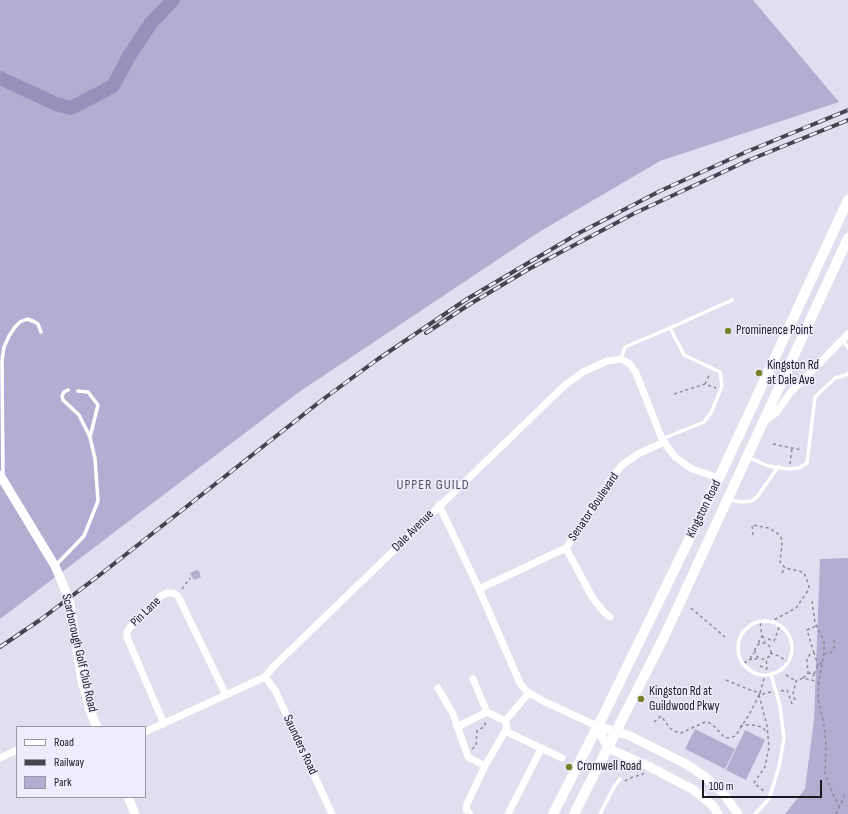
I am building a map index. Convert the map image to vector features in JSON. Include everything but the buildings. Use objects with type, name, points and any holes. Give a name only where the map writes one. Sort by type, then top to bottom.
[{"type":"main road","name":"Kingston Road","points":[[553,814],[719,478],[848,200]]},
{"type":"main road","name":"Kingston Road","points":[[574,814],[664,637],[848,238]]},
{"type":"street","points":[[762,423],[776,414],[790,394],[808,373],[846,336]]},
{"type":"street","points":[[621,359],[630,364],[636,373],[663,440],[675,457],[692,469],[719,478]]},
{"type":"street","name":"Dale Avenue","points":[[146,732],[265,677],[273,667],[439,505],[564,386],[583,372],[606,360],[621,359]]},
{"type":"street","name":"Senator Boulevard","points":[[479,589],[566,548],[610,480],[622,465],[663,440]]},
{"type":"street","name":"Scarborough Golf Club Road","points":[[2,479],[55,566],[70,604],[82,681],[96,726]]},
{"type":"street","points":[[439,505],[479,589],[520,683],[529,693],[597,726],[628,735],[686,764],[707,778],[723,793],[738,814]]},
{"type":"street","points":[[566,548],[592,597],[610,617]]},
{"type":"street","name":"Pin Lane","points":[[164,724],[127,637],[127,632],[129,628],[161,596],[167,593],[173,593],[178,596],[226,695]]},
{"type":"street","name":"Saunders Road","points":[[265,677],[275,690],[332,814]]},
{"type":"street","points":[[470,814],[466,809],[467,804],[485,766],[507,728],[505,721],[488,713],[473,679]]},
{"type":"street","points":[[438,688],[446,706],[450,710],[468,757],[485,766]]},
{"type":"street","points":[[505,721],[529,693]]},
{"type":"street","points":[[457,727],[488,713]]},
{"type":"street","points":[[597,726],[608,748],[648,766],[694,790],[708,802],[718,814]]},
{"type":"street","points":[[505,731],[562,758]]},
{"type":"street","points":[[508,814],[541,749]]},
{"type":"street","points":[[0,758],[16,750]]},
{"type":"street","points":[[128,798],[135,814]]},
{"type":"lane","points":[[621,359],[625,347],[732,300]]},
{"type":"lane","points":[[2,479],[2,360],[4,346],[15,327],[20,322],[27,319],[33,320],[38,324],[41,332]]},
{"type":"lane","points":[[663,440],[704,422],[712,411],[722,386],[720,372],[684,355],[670,328]]},
{"type":"lane","points":[[846,336],[848,348]]},
{"type":"lane","points":[[747,456],[768,466],[789,469],[799,468],[807,463],[810,451],[815,397],[835,378],[848,373]]},
{"type":"lane","points":[[55,566],[84,536],[98,501],[95,459],[90,437],[79,415],[63,400],[62,396],[64,392],[68,390]]},
{"type":"lane","points":[[78,391],[88,392],[98,405],[90,437]]},
{"type":"lane","points":[[726,500],[743,502],[752,501],[757,497],[778,467]]},
{"type":"lane","points":[[760,621],[772,621],[783,627],[790,637],[792,649],[788,662],[781,670],[771,674],[758,674],[747,668],[740,658],[738,646],[741,635],[749,626],[760,621]]},
{"type":"lane","points":[[755,814],[770,796],[779,767],[784,738],[780,706],[771,674]]},
{"type":"lane","points":[[601,814],[614,787],[620,779]]},
{"type":"path","points":[[705,384],[712,368]]},
{"type":"path","points":[[674,394],[705,384],[720,390]]},
{"type":"path","points":[[773,444],[810,451]]},
{"type":"path","points":[[789,469],[792,448]]},
{"type":"path","points":[[753,535],[752,525],[769,528],[777,533],[781,537],[782,544],[780,562],[785,568],[804,573],[809,587],[808,592],[796,608],[772,621]]},
{"type":"path","points":[[782,574],[785,568]]},
{"type":"path","points":[[812,601],[816,626],[824,641],[824,654],[818,698],[824,725],[826,744],[825,774],[839,806]]},
{"type":"path","points":[[691,608],[725,637]]},
{"type":"path","points":[[760,621],[762,636],[765,639],[765,643],[769,646],[770,653],[766,658]]},
{"type":"path","points":[[768,639],[774,641],[780,625]]},
{"type":"path","points":[[816,626],[807,630],[818,665]]},
{"type":"path","points":[[751,659],[751,655],[755,652],[762,636]]},
{"type":"path","points":[[824,654],[830,653],[834,650],[834,639]]},
{"type":"path","points":[[759,644],[765,643]]},
{"type":"path","points":[[755,652],[758,658]]},
{"type":"path","points":[[770,653],[779,656],[788,662]]},
{"type":"path","points":[[796,681],[803,678],[808,673],[807,660],[810,654],[814,653]]},
{"type":"path","points":[[744,663],[751,659],[766,658]]},
{"type":"path","points":[[654,722],[661,716],[670,728],[681,733],[705,722],[710,723],[723,736],[728,738],[736,735],[760,694],[768,663],[766,658]]},
{"type":"path","points":[[812,680],[818,665],[822,663]]},
{"type":"path","points":[[760,666],[766,669]]},
{"type":"path","points":[[808,673],[814,674]]},
{"type":"path","points":[[786,675],[796,681]]},
{"type":"path","points":[[803,678],[819,682]]},
{"type":"path","points":[[726,680],[760,694],[788,690],[792,704]]},
{"type":"path","points":[[795,700],[794,694],[796,681]]},
{"type":"path","points":[[760,694],[769,735],[768,758],[765,767],[754,783],[770,796]]},
{"type":"path","points":[[466,752],[476,746],[478,731],[485,726],[488,713]]},
{"type":"path","points":[[740,726],[752,725],[762,727],[769,735]]},
{"type":"path","points":[[620,779],[625,782],[630,778],[643,774],[648,766]]},
{"type":"path","points":[[836,814],[845,795],[848,795]]},
{"type":"green space","points":[[0,0],[753,0],[839,102],[660,161],[539,232],[299,392],[0,619]]},
{"type":"green space","points":[[848,558],[848,814],[785,814],[805,789],[814,720],[820,559]]},
{"type":"green space","points":[[197,570],[199,571],[201,577],[194,580],[190,573]]},
{"type":"green space","points":[[695,729],[735,749],[725,769],[685,749]]},
{"type":"green space","points":[[745,730],[765,740],[746,780],[726,770]]},
{"type":"waterway","points":[[0,78],[56,104],[71,108],[113,86],[129,56],[151,23],[173,0]]},
{"type":"railway","points":[[0,647],[40,620],[101,574],[322,400],[378,359],[467,299],[579,233],[660,191],[746,152],[848,110]]},
{"type":"railway","points":[[426,333],[470,304],[529,269],[635,213],[749,160],[848,120]]},
{"type":"place","name":"Prominence Point","points":[[728,331]]},
{"type":"place","name":"Kingston Rd at Dale Ave","points":[[759,373]]},
{"type":"place","name":"Kingston Rd at Guildwood Pkwy","points":[[641,699]]},
{"type":"place","name":"Cromwell Road","points":[[569,767]]},
{"type":"district","name":"UPPER GUILD","points":[[433,485]]}]
